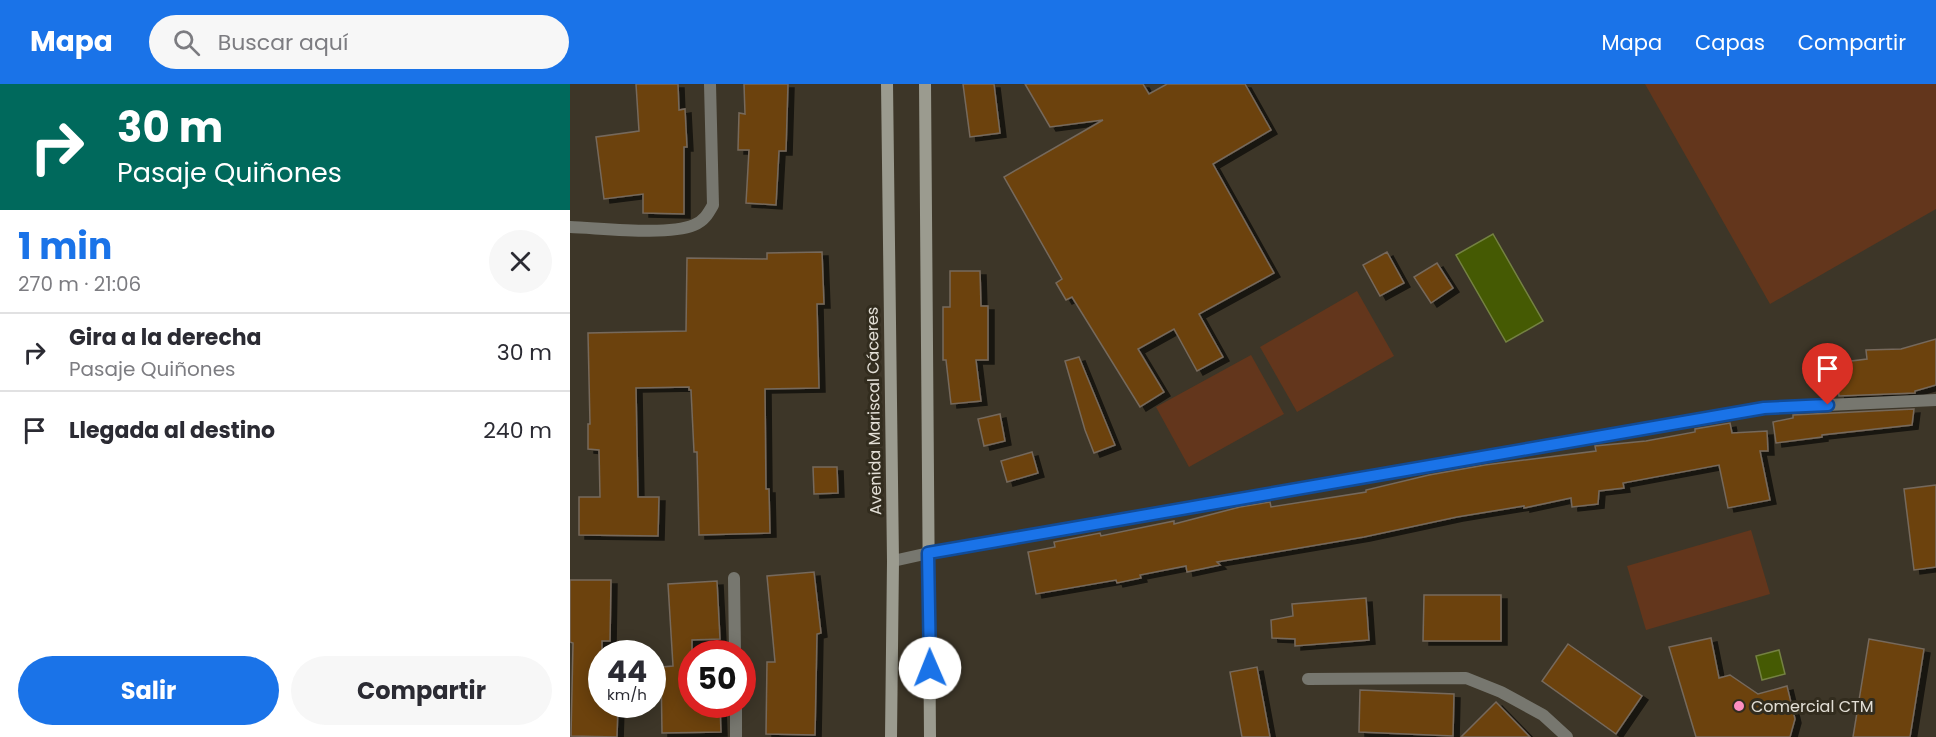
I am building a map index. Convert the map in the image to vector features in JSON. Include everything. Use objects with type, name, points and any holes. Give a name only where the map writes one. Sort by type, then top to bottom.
[{"type":"main road","name":"Avenida Mariscal Cáceres","points":[[887,84],[892,561],[891,737]]},
{"type":"main road","points":[[925,84],[930,737]]},
{"type":"street","points":[[570,227],[672,231],[695,225],[706,217],[713,205],[710,84]]},
{"type":"street","points":[[892,561],[1764,408],[1936,400]]},
{"type":"street","points":[[734,578],[735,640]]},
{"type":"street","points":[[1308,679],[1466,678],[1502,692],[1543,715],[1567,737]]},
{"type":"street","points":[[736,718],[736,737]]},
{"type":"shaded area","points":[[1645,84],[1936,84],[1936,209],[1770,304]]},
{"type":"shaded area","points":[[1493,234],[1543,321],[1506,342],[1456,255]]},
{"type":"shaded area","points":[[1357,291],[1394,356],[1297,412],[1260,347]]},
{"type":"shaded area","points":[[1251,355],[1284,414],[1189,467],[1156,407]]},
{"type":"shaded area","points":[[1751,530],[1770,594],[1646,630],[1627,566]]},
{"type":"shaded area","points":[[1779,650],[1785,674],[1762,680],[1756,656]]},
{"type":"building","points":[[636,84],[678,84],[679,110],[685,109],[687,147],[684,147],[684,214],[643,213],[643,194],[604,199],[596,137],[639,131]]},
{"type":"building","points":[[744,84],[788,84],[786,151],[779,151],[776,205],[746,203],[749,150],[738,150],[739,113],[745,114]]},
{"type":"building","points":[[963,84],[994,84],[1000,133],[970,137]]},
{"type":"building","points":[[1025,84],[1143,84],[1149,94],[1167,84],[1245,84],[1271,130],[1213,164],[1274,273],[1199,314],[1223,357],[1197,371],[1174,329],[1138,349],[1164,392],[1140,407],[1072,297],[1066,300],[1056,283],[1062,279],[1004,177],[1103,120],[1050,127]]},
{"type":"building","points":[[822,252],[824,304],[817,304],[819,388],[765,389],[766,489],[769,489],[770,533],[699,535],[697,452],[694,452],[689,387],[636,388],[638,497],[659,497],[658,536],[579,535],[579,497],[600,497],[599,450],[588,449],[588,424],[590,424],[588,333],[686,331],[687,258],[767,259],[767,253]]},
{"type":"building","points":[[1387,252],[1404,283],[1380,296],[1363,265]]},
{"type":"building","points":[[1437,263],[1453,288],[1431,303],[1414,277]]},
{"type":"building","points":[[950,271],[980,271],[981,306],[988,306],[988,360],[976,360],[981,401],[951,404],[946,360],[943,360],[943,307],[950,307]]},
{"type":"building","points":[[1936,339],[1936,385],[1915,391],[1915,393],[1839,396],[1835,363],[1867,359],[1866,350],[1901,349]]},
{"type":"building","points":[[1079,357],[1115,445],[1094,453],[1065,361]]},
{"type":"building","points":[[1914,409],[1912,425],[1822,435],[1822,437],[1776,443],[1773,422],[1793,418],[1793,415]]},
{"type":"building","points":[[1000,414],[1005,441],[984,446],[978,419]]},
{"type":"building","points":[[1730,423],[1732,433],[1767,431],[1768,451],[1760,451],[1770,500],[1728,508],[1719,465],[1623,483],[1624,488],[1599,491],[1598,504],[1572,507],[1571,498],[1217,562],[1220,565],[1187,572],[1186,566],[1140,575],[1141,578],[1117,583],[1116,580],[1036,594],[1028,552],[1055,547],[1054,542],[1100,533],[1101,536],[1174,521],[1174,524],[1240,507],[1270,502],[1271,507],[1366,492],[1366,490],[1429,475],[1485,465],[1596,451],[1595,446],[1646,441]]},
{"type":"building","points":[[1032,452],[1038,473],[1007,482],[1001,461]]},
{"type":"building","points":[[813,467],[837,467],[838,493],[814,494]]},
{"type":"building","points":[[1936,485],[1936,567],[1914,570],[1904,489]]},
{"type":"building","points":[[814,572],[821,633],[817,634],[815,735],[766,734],[767,662],[775,662],[767,576]]},
{"type":"building","points":[[570,580],[611,580],[610,640],[588,640],[588,718],[618,718],[617,737],[571,736],[573,643],[570,642]]},
{"type":"building","points":[[717,581],[720,639],[678,640],[678,718],[720,718],[721,732],[662,733],[662,718],[666,718],[666,667],[673,666],[668,584]]},
{"type":"building","points":[[1424,595],[1501,595],[1501,641],[1423,641]]},
{"type":"building","points":[[1366,598],[1369,640],[1295,646],[1295,639],[1272,638],[1271,620],[1293,616],[1292,604]]},
{"type":"building","name":"Comercial CTM","points":[[1711,638],[1719,678],[1730,675],[1758,694],[1787,686],[1795,719],[1790,737],[1696,737],[1669,647]]},
{"type":"building","points":[[1869,639],[1924,649],[1910,737],[1853,737]]},
{"type":"building","points":[[1568,644],[1642,696],[1616,734],[1542,681]]},
{"type":"building","points":[[1257,667],[1270,737],[1242,737],[1230,672]]},
{"type":"building","points":[[1360,690],[1454,694],[1453,736],[1359,732]]},
{"type":"building","points":[[1496,702],[1530,737],[1461,737]]},
{"type":"place","name":"Comercial CTM","points":[[1739,706]]},
{"type":"route","points":[[930,668],[928,553],[1764,408],[1828,405]]}]
